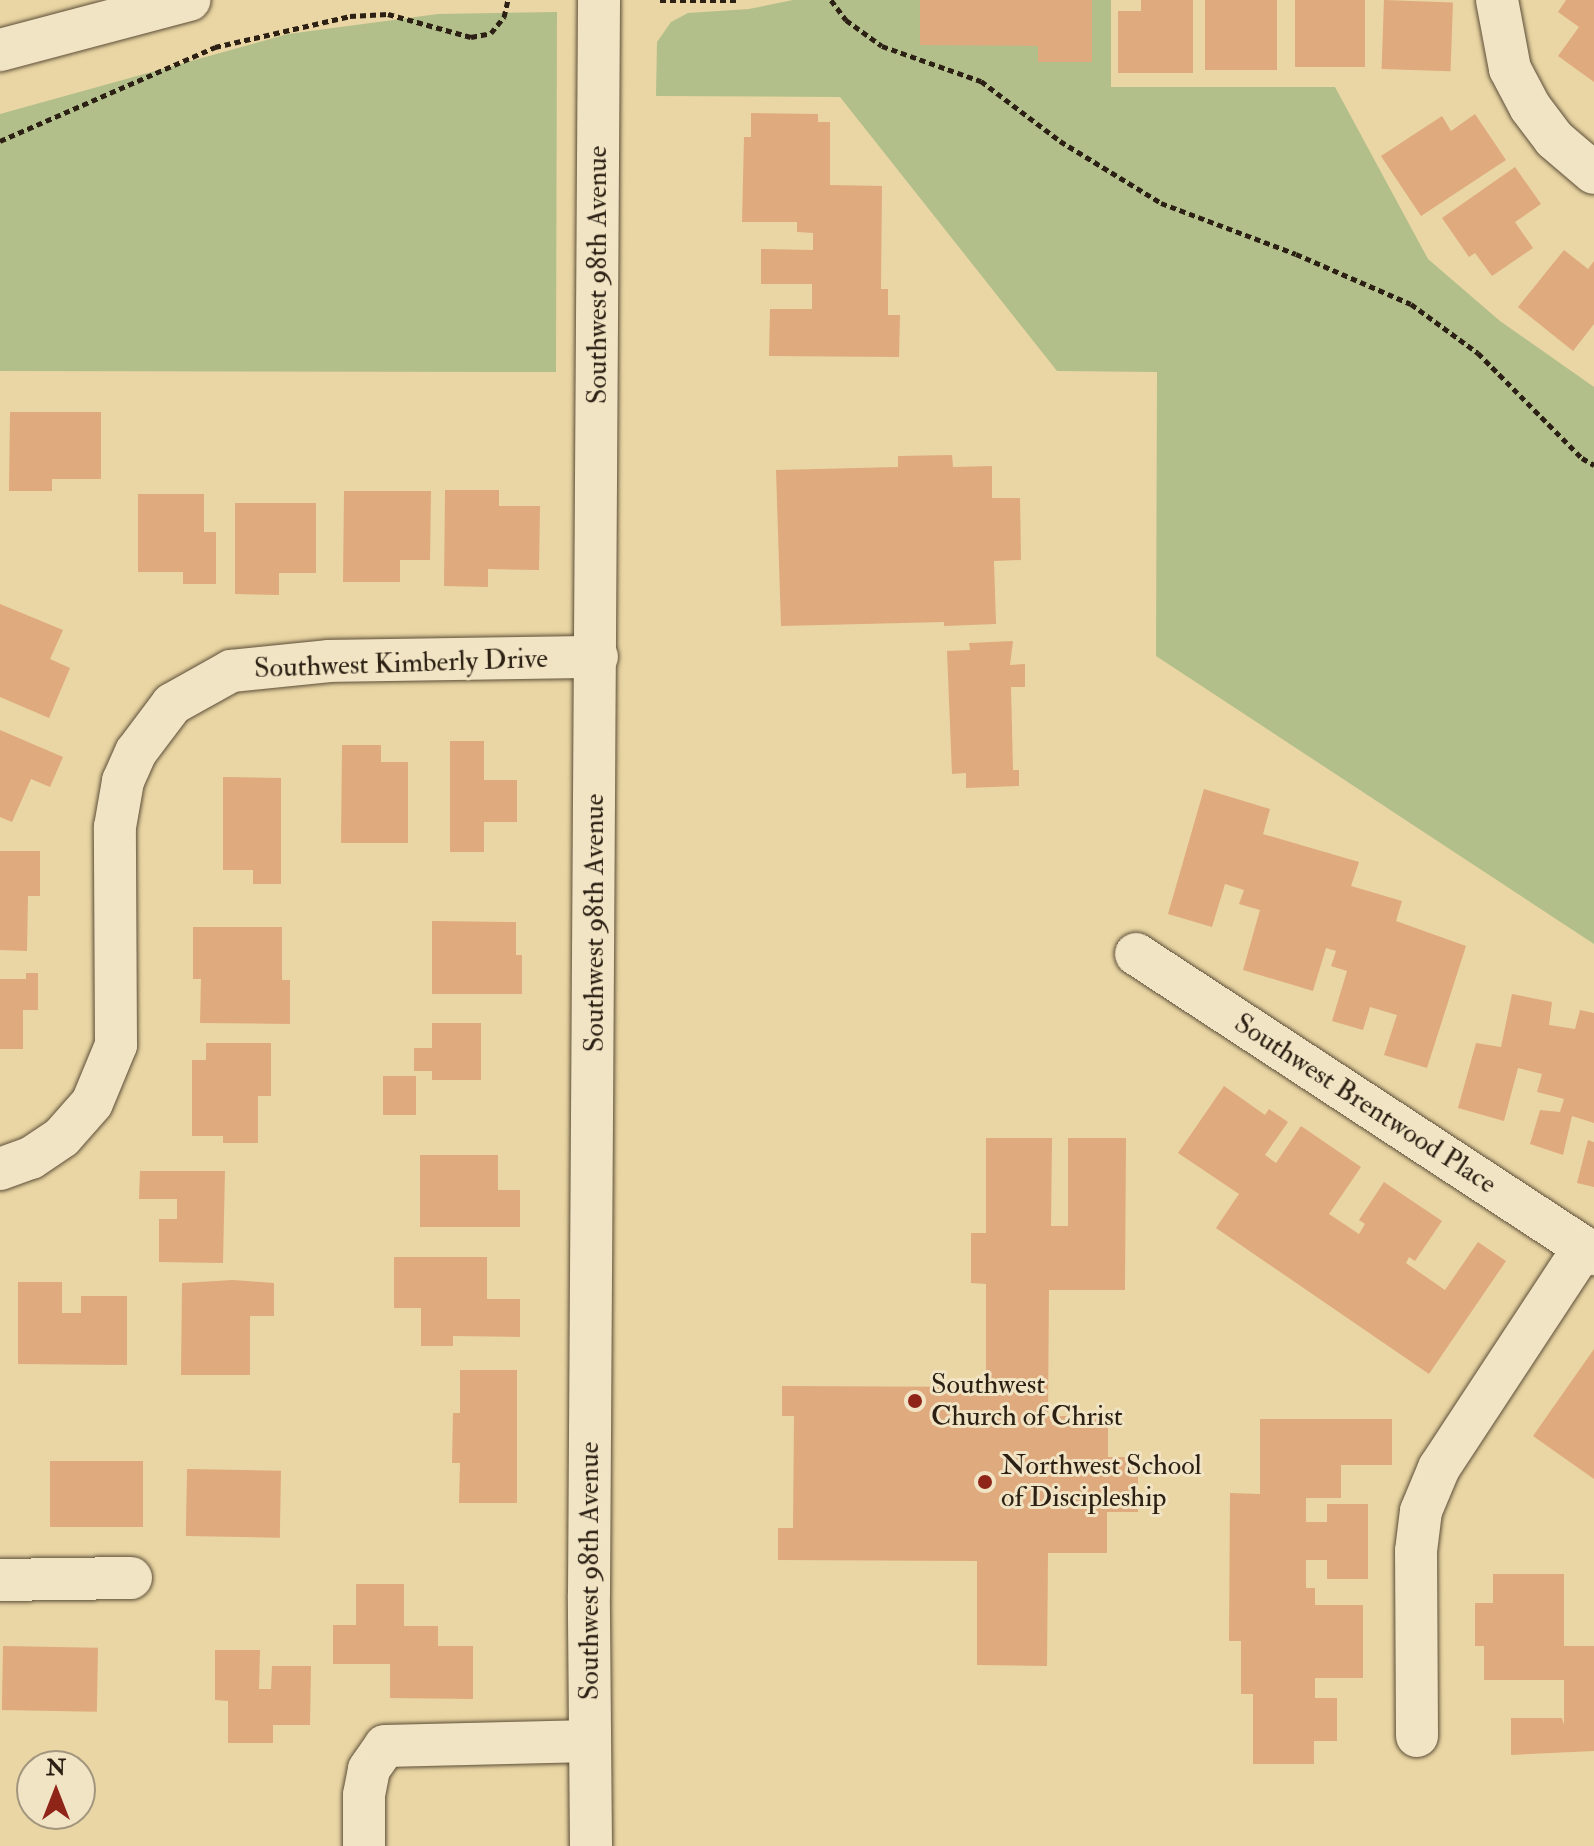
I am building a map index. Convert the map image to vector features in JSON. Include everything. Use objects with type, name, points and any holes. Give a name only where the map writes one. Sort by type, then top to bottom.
[{"type":"street","points":[[0,50],[189,0]]},
{"type":"street","name":"Southwest 98th Avenue","points":[[591,1846],[599,0]]},
{"type":"street","points":[[1497,0],[1510,69],[1530,107],[1554,139],[1594,173]]},
{"type":"street","name":"Southwest Kimberly Drive","points":[[0,1169],[31,1158],[62,1137],[92,1103],[116,1045],[115,827],[123,781],[136,752],[172,704],[231,671],[329,661],[597,657]]},
{"type":"street","name":"Southwest Brentwood Place","points":[[1136,954],[1589,1250]]},
{"type":"street","points":[[1417,1736],[1416,1551],[1421,1511],[1439,1468],[1589,1250]]},
{"type":"street","points":[[0,1580],[131,1578]]},
{"type":"street","points":[[364,1846],[364,1795],[369,1769],[385,1746],[590,1741]]},
{"type":"path","points":[[0,141],[215,47],[350,16],[388,14],[471,37],[491,33],[504,17],[508,0]]},
{"type":"path","points":[[660,0],[736,0]]},
{"type":"path","points":[[831,0],[846,20],[882,46],[981,81],[1060,141],[1161,203],[1296,254],[1411,304],[1478,353],[1582,458],[1594,465]]},
{"type":"green space","points":[[793,0],[1111,0],[1111,87],[1335,87],[1428,259],[1500,321],[1594,387],[1594,944],[1156,656],[1157,372],[1057,371],[840,97],[656,96],[657,42],[671,22],[688,13],[749,9]]},
{"type":"green space","points":[[557,12],[556,372],[0,371],[0,114],[288,34],[438,14]]},
{"type":"building","points":[[920,0],[1092,0],[1092,62],[1038,62],[1038,46],[920,45]]},
{"type":"building","points":[[1141,0],[1193,0],[1193,73],[1118,73],[1118,11],[1141,11]]},
{"type":"building","points":[[1205,0],[1277,0],[1277,70],[1205,70]]},
{"type":"building","points":[[1295,0],[1365,0],[1365,67],[1295,67]]},
{"type":"building","points":[[1384,0],[1453,2],[1451,71],[1382,69]]},
{"type":"building","points":[[1566,0],[1594,0],[1594,82],[1558,56],[1579,27],[1558,12]]},
{"type":"building","points":[[751,113],[818,114],[818,122],[830,122],[830,185],[882,186],[881,289],[888,289],[888,315],[900,315],[899,357],[769,356],[770,309],[812,309],[812,284],[761,284],[761,249],[813,250],[813,233],[797,232],[797,222],[742,222],[744,137],[751,137]]},
{"type":"building","points":[[1475,114],[1506,160],[1421,216],[1381,156],[1442,116],[1451,131]]},
{"type":"building","points":[[1515,167],[1541,204],[1515,222],[1533,248],[1492,276],[1475,253],[1469,257],[1442,218]]},
{"type":"building","points":[[1564,250],[1588,269],[1594,261],[1594,324],[1573,351],[1518,307]]},
{"type":"building","points":[[10,412],[101,412],[101,479],[52,479],[52,491],[9,491]]},
{"type":"building","points":[[952,455],[953,467],[992,466],[992,498],[1020,498],[1021,560],[994,561],[996,624],[944,626],[944,622],[781,626],[776,470],[898,467],[898,456]]},
{"type":"building","points":[[445,490],[499,490],[499,506],[540,506],[539,570],[488,569],[488,587],[444,586]]},
{"type":"building","points":[[344,491],[431,491],[430,560],[400,560],[400,582],[343,582]]},
{"type":"building","points":[[138,494],[204,494],[204,532],[216,532],[216,584],[183,584],[183,572],[138,572]]},
{"type":"building","points":[[235,503],[316,503],[316,573],[279,573],[279,595],[235,594]]},
{"type":"building","points":[[0,604],[63,630],[50,659],[70,668],[49,718],[0,697]]},
{"type":"building","points":[[1013,641],[1010,665],[1025,664],[1025,687],[1011,687],[1013,770],[1019,770],[1019,786],[966,788],[966,773],[952,774],[947,651],[970,650],[969,643]]},
{"type":"building","points":[[0,730],[63,757],[50,787],[31,779],[12,822],[0,817]]},
{"type":"building","points":[[450,741],[484,741],[484,780],[517,780],[517,822],[484,822],[484,852],[450,852]]},
{"type":"building","points":[[342,745],[381,745],[381,762],[408,762],[408,843],[341,843]]},
{"type":"building","points":[[223,777],[281,778],[281,884],[253,884],[253,870],[223,870]]},
{"type":"building","points":[[1204,789],[1270,809],[1263,834],[1359,862],[1351,886],[1402,901],[1396,921],[1466,946],[1427,1068],[1384,1055],[1397,1015],[1370,1007],[1363,1030],[1332,1021],[1347,971],[1331,966],[1336,951],[1326,948],[1313,991],[1243,970],[1260,910],[1239,904],[1244,890],[1225,884],[1212,927],[1168,914]]},
{"type":"building","points":[[0,851],[40,851],[40,896],[28,896],[27,951],[0,950]]},
{"type":"building","points":[[432,921],[516,922],[516,955],[522,955],[522,994],[432,994]]},
{"type":"building","points":[[193,927],[282,927],[282,980],[290,980],[290,1024],[200,1023],[201,979],[193,979]]},
{"type":"building","points":[[26,973],[38,973],[38,1010],[23,1010],[23,1049],[0,1049],[0,979],[26,979]]},
{"type":"building","points":[[1512,994],[1552,1002],[1549,1025],[1575,1029],[1580,1010],[1594,1013],[1594,1123],[1572,1116],[1563,1155],[1530,1144],[1540,1110],[1560,1112],[1564,1099],[1537,1092],[1542,1074],[1518,1068],[1504,1121],[1458,1108],[1476,1043],[1501,1047]]},
{"type":"building","points":[[432,1023],[481,1023],[481,1080],[432,1080],[432,1071],[414,1071],[414,1048],[432,1048]]},
{"type":"building","points":[[206,1043],[271,1043],[271,1096],[258,1096],[258,1143],[223,1143],[223,1136],[192,1136],[192,1060],[206,1060]]},
{"type":"building","points":[[383,1076],[416,1076],[416,1115],[383,1115]]},
{"type":"building","points":[[1224,1086],[1265,1115],[1269,1109],[1288,1122],[1265,1155],[1276,1163],[1301,1126],[1361,1167],[1329,1214],[1359,1234],[1365,1224],[1359,1220],[1384,1182],[1442,1221],[1415,1261],[1409,1257],[1406,1263],[1445,1290],[1478,1242],[1506,1261],[1429,1374],[1216,1228],[1239,1194],[1178,1153]]},
{"type":"building","name":"Southwest Church of Christ","points":[[986,1138],[1052,1138],[1051,1226],[1068,1226],[1068,1138],[1126,1138],[1125,1290],[1049,1290],[1048,1416],[1108,1416],[1108,1457],[1138,1457],[1138,1512],[1107,1512],[1107,1553],[1048,1553],[1047,1666],[977,1665],[977,1561],[778,1560],[778,1528],[793,1528],[794,1416],[782,1416],[782,1386],[986,1387],[986,1284],[971,1283],[971,1233],[986,1233]]},
{"type":"building","points":[[1588,1140],[1594,1142],[1594,1187],[1577,1183]]},
{"type":"building","points":[[420,1155],[498,1155],[498,1190],[520,1190],[520,1227],[420,1227]]},
{"type":"building","points":[[140,1171],[225,1171],[223,1263],[159,1262],[159,1219],[177,1219],[177,1199],[139,1199]]},
{"type":"building","points":[[394,1257],[487,1257],[487,1299],[520,1299],[520,1337],[453,1336],[453,1346],[421,1346],[421,1308],[394,1308]]},
{"type":"building","points":[[233,1280],[274,1283],[274,1316],[250,1316],[250,1375],[181,1375],[182,1283]]},
{"type":"building","points":[[18,1282],[62,1282],[62,1313],[81,1313],[81,1296],[127,1296],[127,1365],[18,1364]]},
{"type":"building","points":[[1594,1349],[1594,1479],[1533,1436]]},
{"type":"building","points":[[460,1370],[517,1370],[517,1503],[459,1503],[460,1463],[452,1463],[453,1413],[460,1413]]},
{"type":"building","points":[[1260,1419],[1392,1419],[1392,1465],[1341,1465],[1341,1498],[1306,1498],[1306,1522],[1327,1522],[1327,1504],[1368,1504],[1368,1579],[1327,1579],[1327,1560],[1306,1560],[1306,1588],[1315,1588],[1315,1605],[1363,1605],[1363,1678],[1315,1678],[1315,1698],[1337,1698],[1337,1741],[1314,1741],[1314,1764],[1253,1764],[1253,1694],[1241,1694],[1241,1641],[1229,1641],[1230,1493],[1260,1494]]},
{"type":"building","points":[[50,1461],[143,1461],[143,1527],[50,1527]]},
{"type":"building","points":[[187,1469],[281,1471],[280,1538],[186,1536]]},
{"type":"building","points":[[1493,1574],[1564,1574],[1564,1646],[1594,1646],[1594,1751],[1511,1755],[1511,1718],[1562,1718],[1564,1725],[1564,1680],[1484,1680],[1484,1646],[1475,1646],[1475,1603],[1493,1603]]},
{"type":"building","points":[[356,1584],[404,1584],[404,1626],[438,1626],[438,1646],[473,1646],[473,1699],[390,1698],[390,1664],[333,1664],[333,1625],[356,1625]]},
{"type":"building","points":[[3,1646],[98,1648],[97,1712],[2,1710]]},
{"type":"building","points":[[215,1650],[260,1650],[259,1689],[271,1689],[272,1666],[311,1666],[310,1725],[273,1725],[273,1743],[228,1743],[228,1701],[215,1700]]},
{"type":"place","name":"Southwest Church of Christ","points":[[915,1401]]},
{"type":"place","name":"Northwest School of Discipleship","points":[[985,1482]]}]
